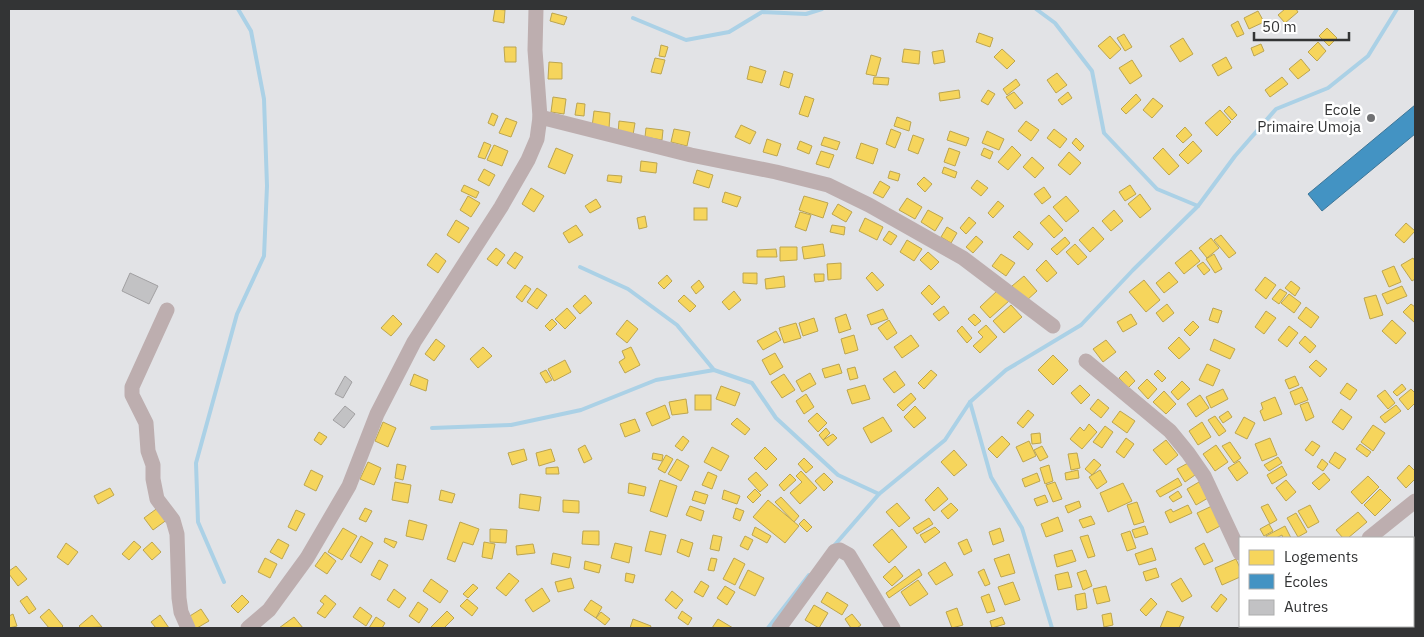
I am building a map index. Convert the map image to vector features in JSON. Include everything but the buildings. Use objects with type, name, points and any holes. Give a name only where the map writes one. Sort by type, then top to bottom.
[{"type":"street","points":[[248,628],[269,610],[307,558],[349,486],[377,414],[414,342],[518,179],[537,139],[540,118],[535,50],[536,9]]},
{"type":"street","points":[[540,118],[691,156],[776,172],[828,185],[869,205],[963,258],[1053,326]]},
{"type":"street","points":[[167,310],[132,387],[132,395],[146,423],[148,451],[153,465],[153,478],[157,499],[173,520],[177,534],[180,612],[188,628]]},
{"type":"street","points":[[1086,361],[1170,432],[1188,453],[1204,476],[1239,551]]},
{"type":"street","points":[[1370,537],[1415,501]]},
{"type":"street","points":[[779,628],[835,551],[840,550],[849,555],[893,628]]},
{"type":"waterway","points":[[224,582],[198,522],[196,463],[237,314],[264,256],[267,186],[264,99],[251,31],[238,9]]},
{"type":"waterway","points":[[633,18],[686,40],[729,32],[762,12],[806,14],[822,9]]},
{"type":"waterway","points":[[1036,9],[1055,23],[1092,71],[1104,133],[1157,189],[1198,206]]},
{"type":"waterway","points":[[833,547],[879,494],[945,440],[970,402],[1006,370],[1081,325],[1198,206],[1235,156],[1276,109],[1328,88],[1368,56],[1397,9]]},
{"type":"waterway","points":[[580,267],[628,289],[677,325],[714,370]]},
{"type":"waterway","points":[[432,428],[511,425],[581,410],[656,380],[714,370],[752,383],[776,418],[838,475],[879,494]]},
{"type":"waterway","points":[[970,402],[991,477],[1022,528],[1052,628]]},
{"type":"waterway","points":[[768,628],[809,575]]},
{"type":"place","name":"Ecole Primaire Umoja","points":[[1371,118]]}]
